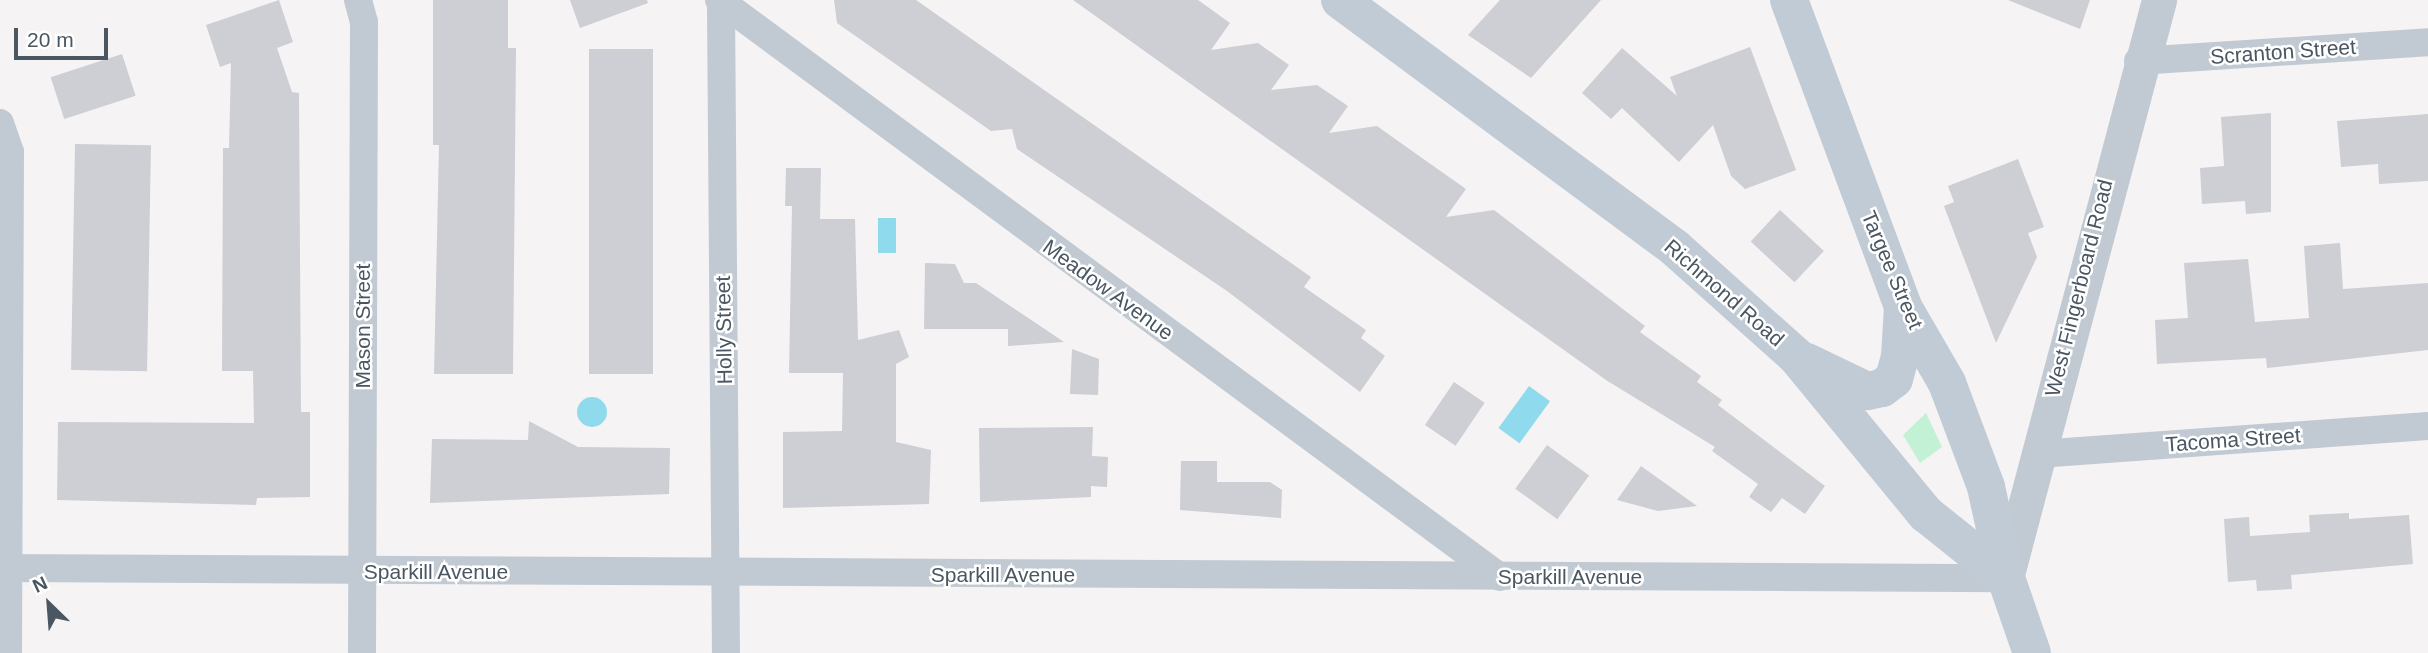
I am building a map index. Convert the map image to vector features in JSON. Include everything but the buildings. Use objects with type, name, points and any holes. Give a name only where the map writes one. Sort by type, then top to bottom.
[{"type":"main road","name":"Richmond Road","points":[[1340,0],[1675,248],[1796,356],[1926,514],[2006,578]]},
{"type":"main road","name":"Targee Street","points":[[1789,0],[1903,307],[1947,383],[1988,492],[2006,578]]},
{"type":"main road","points":[[1796,356],[1867,391],[1882,388],[1894,379],[1900,357],[1903,307]]},
{"type":"main road","points":[[2006,578],[2032,653]]},
{"type":"street","name":"Mason Street","points":[[358,0],[364,22],[362,653]]},
{"type":"street","name":"West Fingerboard Road","points":[[2006,578],[2138,61],[2159,0]]},
{"type":"street","name":"Holly Street","points":[[720,3],[726,653]]},
{"type":"street","name":"Meadow Avenue","points":[[720,3],[1500,577]]},
{"type":"street","name":"Scranton Street","points":[[2138,61],[2428,42]]},
{"type":"street","points":[[0,122],[10,152],[4,568],[8,653]]},
{"type":"street","name":"Tacoma Street","points":[[2038,454],[2428,426]]},
{"type":"street","name":"Sparkill Avenue","points":[[4,568],[727,574],[2006,578]]},
{"type":"green space","points":[[1926,413],[1942,447],[1920,463],[1903,435]]},
{"type":"water","points":[[878,218],[896,218],[896,253],[878,253]]},
{"type":"water","points":[[1529,386],[1550,401],[1519,443],[1498,428]]},
{"type":"water","points":[[592,397],[603,401],[607,412],[603,423],[592,427],[581,423],[577,412],[581,401]]}]
